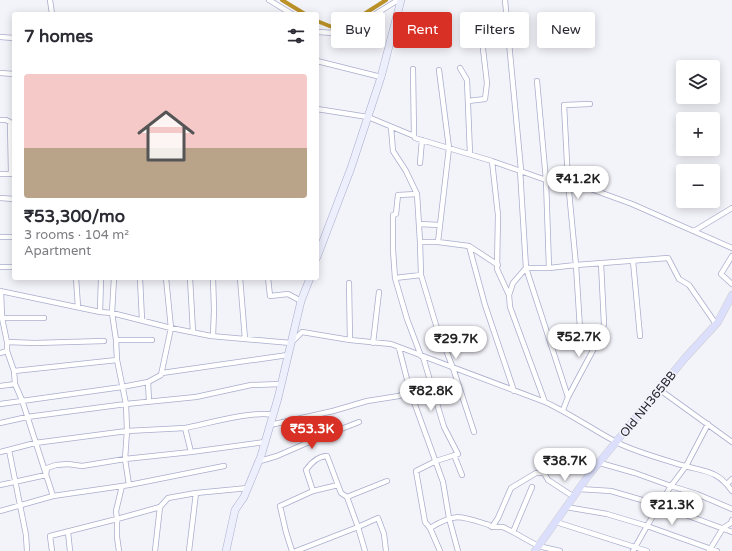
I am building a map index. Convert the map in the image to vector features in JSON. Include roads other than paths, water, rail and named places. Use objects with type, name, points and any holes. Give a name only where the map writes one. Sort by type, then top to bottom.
[{"type":"main road","name":"Old NH365BB","points":[[536,549],[579,489],[685,358],[716,324],[732,295]]},
{"type":"street","points":[[50,0],[52,12]]},
{"type":"street","points":[[269,0],[289,12]]},
{"type":"street","points":[[319,33],[334,33],[353,28],[400,0]]},
{"type":"street","points":[[320,241],[352,168],[381,77],[400,0]]},
{"type":"street","points":[[505,0],[521,170],[526,268],[568,398]]},
{"type":"street","points":[[0,37],[12,38]]},
{"type":"street","points":[[468,100],[485,99],[487,83],[483,49]]},
{"type":"street","points":[[319,62],[381,77]]},
{"type":"street","points":[[460,68],[467,80],[470,154]]},
{"type":"street","points":[[413,69],[414,136]]},
{"type":"street","points":[[438,242],[449,148],[439,70]]},
{"type":"street","points":[[0,73],[12,74]]},
{"type":"street","points":[[537,81],[546,180],[549,268]]},
{"type":"street","points":[[580,329],[568,180],[564,105],[590,104]]},
{"type":"street","points":[[319,109],[368,117],[414,136],[414,138],[492,160],[546,180],[558,177],[568,180],[632,204],[732,248]]},
{"type":"street","points":[[0,120],[10,122],[12,174],[0,174]]},
{"type":"street","points":[[391,127],[394,151],[418,194],[421,275],[436,325],[453,368],[474,432]]},
{"type":"street","points":[[420,163],[422,140]]},
{"type":"street","points":[[492,160],[498,215],[497,268],[509,295],[510,307],[545,402]]},
{"type":"street","points":[[418,194],[398,195],[396,214],[393,215],[393,250],[395,278],[407,319],[422,356],[444,427],[458,454],[436,461],[416,471],[425,522],[430,528],[440,551]]},
{"type":"street","points":[[0,198],[12,199]]},
{"type":"street","points":[[694,231],[732,208]]},
{"type":"street","points":[[419,224],[440,225]]},
{"type":"street","points":[[0,237],[12,237]]},
{"type":"street","points":[[420,242],[438,242],[469,246],[498,265]]},
{"type":"street","points":[[469,246],[485,305],[514,391]]},
{"type":"street","points":[[732,256],[720,274],[732,284]]},
{"type":"street","points":[[509,295],[513,283],[526,268],[549,268],[668,258],[679,278],[689,285],[716,324]]},
{"type":"street","points":[[633,261],[640,336]]},
{"type":"street","points":[[563,410],[599,339],[604,324],[601,263]]},
{"type":"street","points":[[0,267],[12,267]]},
{"type":"street","points":[[395,278],[421,275]]},
{"type":"street","points":[[76,280],[78,307]]},
{"type":"street","points":[[100,312],[101,280]]},
{"type":"street","points":[[114,280],[112,312],[117,360],[126,404],[127,431],[125,459],[128,486]]},
{"type":"street","points":[[140,280],[142,320]]},
{"type":"street","points":[[0,404],[122,387],[148,382],[159,377],[162,372],[171,328],[166,280]]},
{"type":"street","points":[[190,280],[193,332]]},
{"type":"street","points":[[213,280],[213,336]]},
{"type":"street","points":[[240,280],[244,339]]},
{"type":"street","points":[[268,280],[270,296],[288,294],[301,301]]},
{"type":"street","points":[[226,551],[235,510],[248,488],[260,461],[281,384],[301,301],[309,280]]},
{"type":"street","points":[[503,282],[513,283]]},
{"type":"street","points":[[349,283],[350,340]]},
{"type":"street","points":[[52,496],[22,400],[15,384],[14,372],[7,351],[7,342],[2,318],[1,291],[100,312],[112,312],[171,328],[213,336],[290,343],[302,332],[350,340],[391,344],[545,402],[563,410],[617,442],[638,452],[714,473],[727,484],[732,491]]},
{"type":"street","points":[[373,343],[379,292]]},
{"type":"street","points":[[2,318],[44,318]]},
{"type":"street","points":[[116,340],[152,340]]},
{"type":"street","points":[[7,342],[35,343],[104,341]]},
{"type":"street","points":[[399,348],[410,391],[443,482],[458,551]]},
{"type":"street","points":[[0,353],[7,351]]},
{"type":"street","points":[[162,372],[288,354]]},
{"type":"street","points":[[14,372],[117,360]]},
{"type":"street","points":[[148,382],[149,401]]},
{"type":"street","points":[[0,386],[15,384]]},
{"type":"street","points":[[0,423],[27,417],[149,401],[196,397],[251,385],[281,384]]},
{"type":"street","points":[[660,390],[732,442]]},
{"type":"street","points":[[270,426],[367,401],[400,396],[410,391]]},
{"type":"street","points":[[0,452],[35,443],[127,431],[185,428],[249,415],[273,415]]},
{"type":"street","points":[[260,461],[277,456],[359,422]]},
{"type":"street","points":[[634,549],[659,505],[686,466],[708,424]]},
{"type":"street","points":[[185,428],[191,452]]},
{"type":"street","points":[[46,475],[47,468],[56,465],[68,464],[82,466],[125,459],[265,442]]},
{"type":"street","points":[[9,450],[26,535],[27,551]]},
{"type":"street","points":[[454,455],[462,475]]},
{"type":"street","points":[[313,491],[306,470],[311,464],[322,456],[327,456],[341,493],[347,498],[365,551]]},
{"type":"street","points":[[600,463],[697,494],[732,509]]},
{"type":"street","points":[[0,511],[52,496],[128,486],[224,466]]},
{"type":"street","points":[[492,527],[498,518],[511,488],[536,473],[544,473],[548,480],[574,497]]},
{"type":"street","points":[[0,485],[16,480],[46,475]]},
{"type":"street","points":[[727,484],[732,479]]},
{"type":"street","points":[[347,498],[387,481]]},
{"type":"street","points":[[292,551],[280,506],[313,491],[338,485]]},
{"type":"street","points":[[119,551],[116,511],[122,486]]},
{"type":"street","points":[[513,532],[532,487]]},
{"type":"street","points":[[52,551],[50,536],[160,507],[168,498],[196,493],[248,488]]},
{"type":"street","points":[[579,489],[611,491],[659,505],[732,532]]},
{"type":"street","points":[[189,551],[196,493]]},
{"type":"street","points":[[155,551],[160,507]]},
{"type":"street","points":[[566,507],[607,514],[647,526],[710,550],[717,551]]},
{"type":"street","points":[[430,528],[450,518],[466,517],[492,527],[503,527],[513,532],[536,549],[560,551]]},
{"type":"street","points":[[296,551],[378,518],[384,534],[386,551]]},
{"type":"street","points":[[710,550],[723,528],[731,523],[732,520]]},
{"type":"street","points":[[556,522],[634,549],[647,551]]},
{"type":"street","points":[[68,532],[70,551]]},
{"type":"street","points":[[310,546],[311,551]]},
{"type":"waterway","points":[[282,0],[302,12]]},
{"type":"waterway","points":[[319,22],[332,27],[350,23],[386,0]]}]
